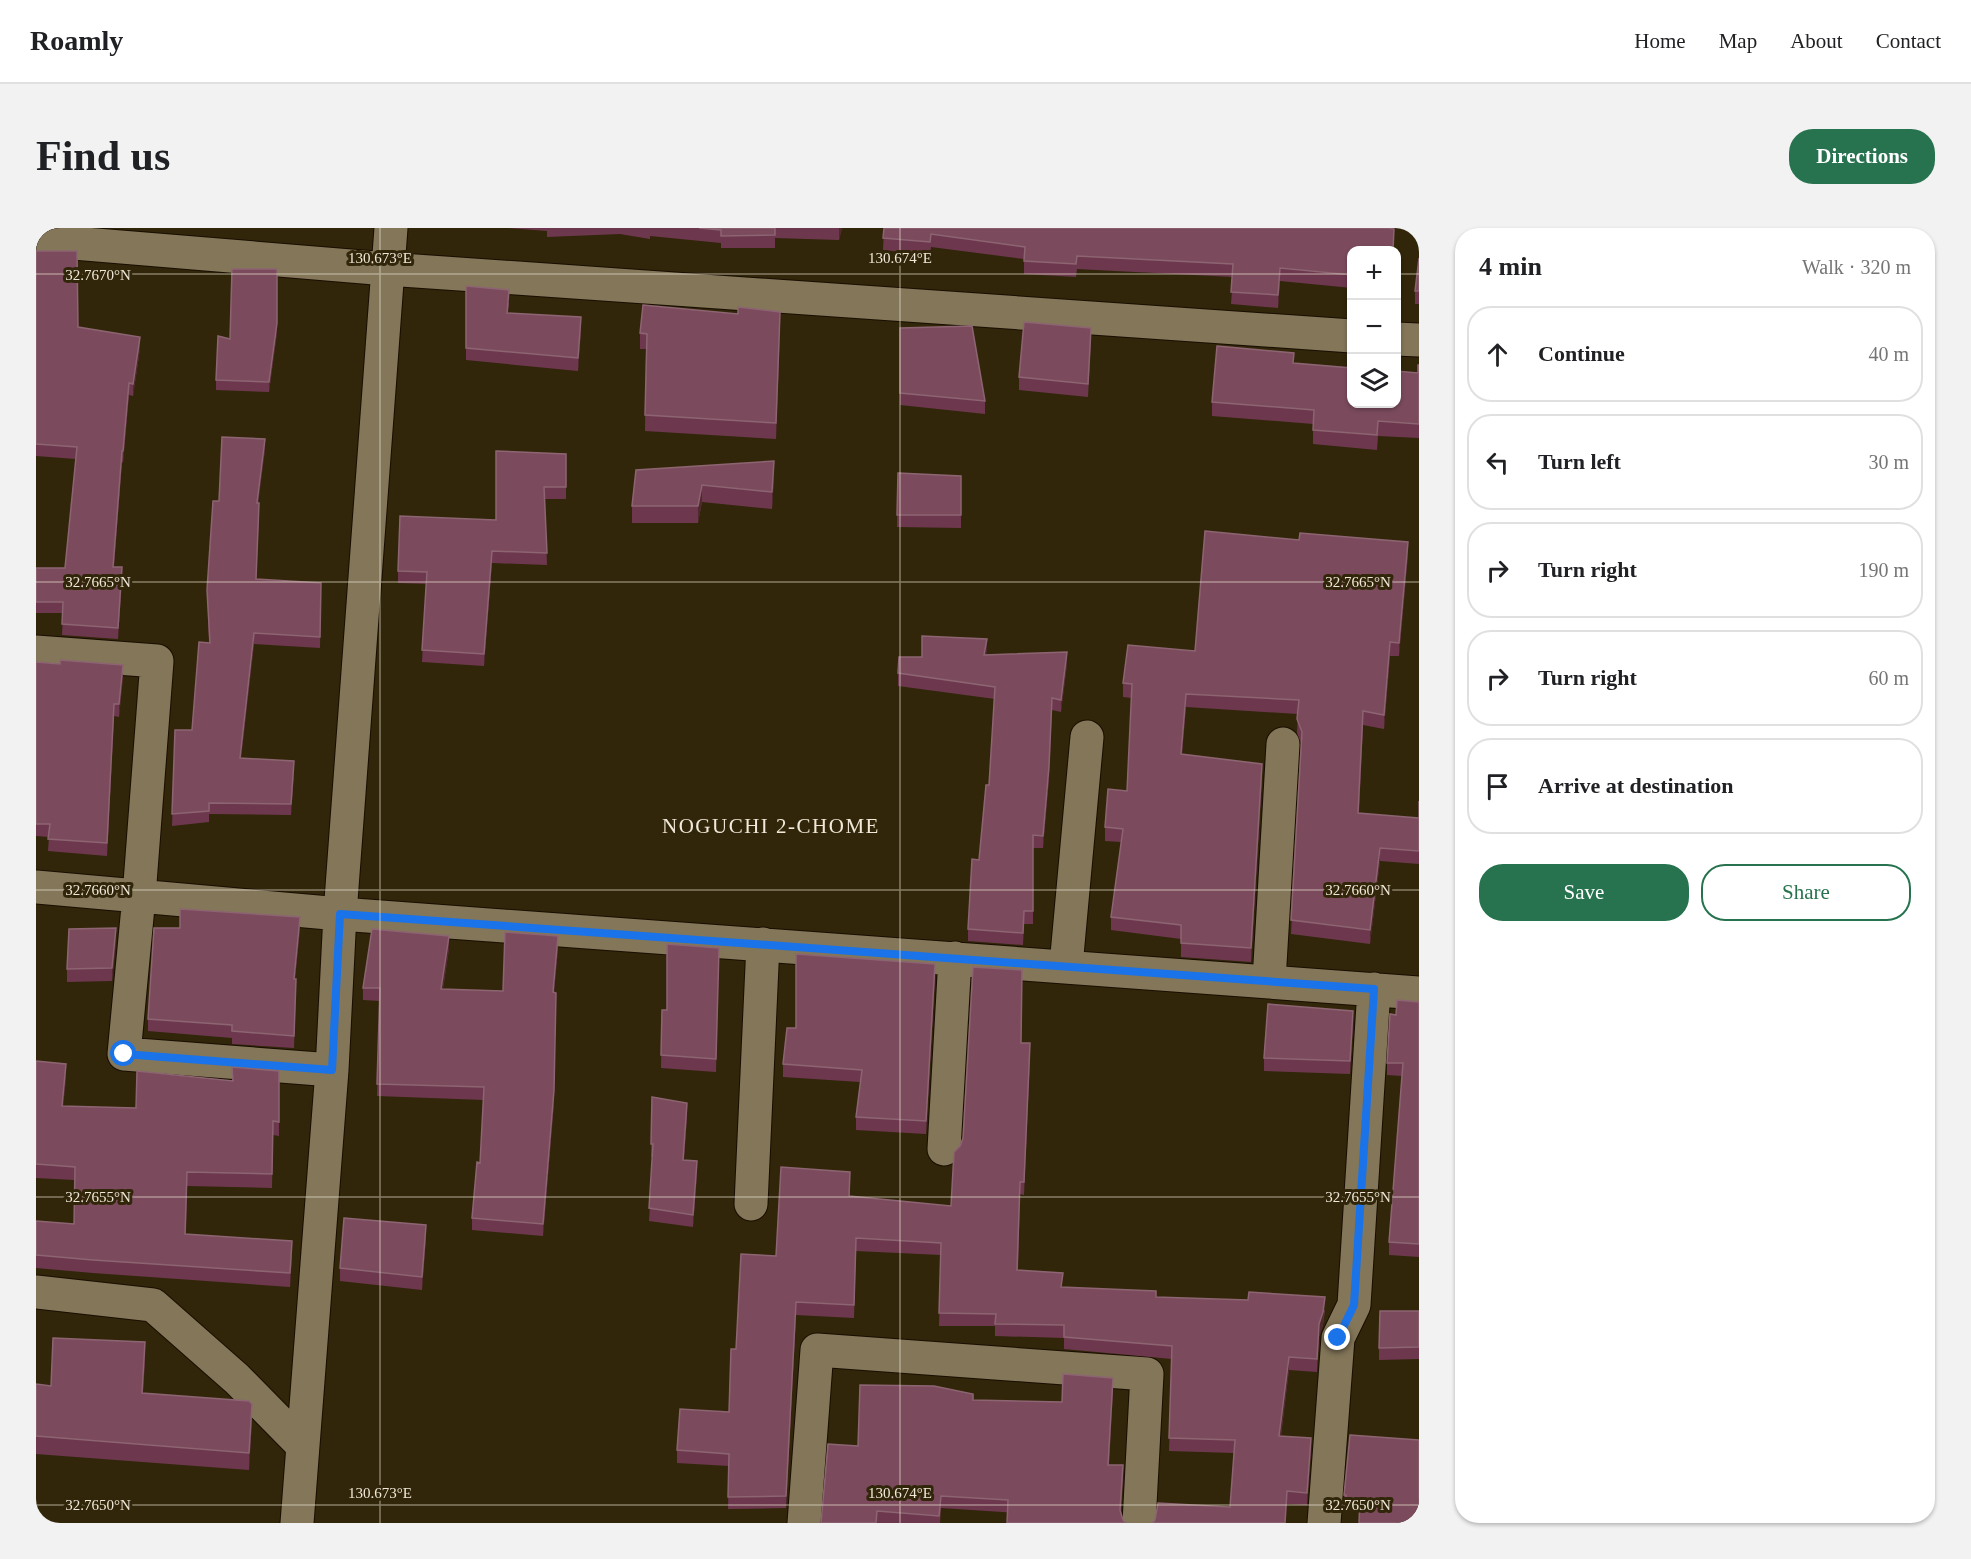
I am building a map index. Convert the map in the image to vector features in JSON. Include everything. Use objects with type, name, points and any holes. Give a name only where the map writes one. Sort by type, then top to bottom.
[{"type":"street","points":[[297,1523],[332,1070],[340,914],[391,228]]},
{"type":"street","points":[[36,240],[387,269],[1347,336]]},
{"type":"street","points":[[1401,339],[1419,340]]},
{"type":"street","points":[[36,652],[157,661],[124,1054],[332,1070]]},
{"type":"street","points":[[1066,966],[1087,737]]},
{"type":"street","points":[[1269,981],[1283,744]]},
{"type":"street","points":[[36,886],[340,914],[1419,993]]},
{"type":"street","points":[[751,1204],[763,944]]},
{"type":"street","points":[[944,1149],[955,958]]},
{"type":"street","points":[[1324,1523],[1338,1338],[1354,1305],[1374,989]]},
{"type":"street","points":[[36,1292],[153,1305],[237,1379],[303,1446]]},
{"type":"street","points":[[804,1523],[817,1350],[1147,1374],[1139,1523]]},
{"type":"building","points":[[699,228],[775,228],[775,235],[721,236],[721,230]]},
{"type":"building","points":[[884,228],[1394,229],[1393,246],[1347,246],[1347,275],[1280,268],[1278,295],[1231,292],[1233,264],[1077,256],[1076,264],[1024,261],[1025,247],[931,234],[930,242],[883,238]]},
{"type":"building","points":[[36,251],[77,251],[78,327],[140,337],[133,384],[129,383],[113,567],[122,567],[118,628],[62,624],[63,602],[36,602],[36,568],[65,568],[77,447],[36,444]]},
{"type":"building","points":[[1419,258],[1419,291],[1415,291]]},
{"type":"building","points":[[232,269],[277,269],[277,323],[269,382],[216,380],[218,336],[230,339]]},
{"type":"building","points":[[466,286],[509,290],[507,313],[581,317],[578,358],[466,348]]},
{"type":"building","points":[[643,305],[738,314],[738,307],[780,312],[776,423],[645,415],[647,334],[640,333]]},
{"type":"building","points":[[1024,322],[1091,328],[1088,384],[1019,377]]},
{"type":"building","points":[[972,326],[985,401],[900,393],[900,328]]},
{"type":"building","points":[[1217,346],[1294,353],[1293,363],[1347,368],[1347,408],[1401,408],[1401,371],[1418,373],[1419,365],[1419,424],[1378,421],[1377,435],[1313,430],[1314,410],[1212,402]]},
{"type":"building","points":[[222,437],[265,439],[257,503],[259,503],[256,579],[321,583],[320,637],[254,633],[240,758],[294,761],[291,804],[209,803],[209,811],[172,814],[175,730],[192,730],[199,642],[210,643],[207,590],[213,501],[219,501]]},
{"type":"building","points":[[496,451],[566,454],[566,487],[544,487],[547,553],[492,551],[484,654],[422,650],[427,572],[398,571],[400,516],[496,520]]},
{"type":"building","points":[[774,461],[772,492],[702,485],[698,506],[632,506],[636,470]]},
{"type":"building","points":[[898,473],[961,476],[961,515],[897,515]]},
{"type":"building","points":[[1205,531],[1299,540],[1300,533],[1408,542],[1399,643],[1390,642],[1384,715],[1363,711],[1358,813],[1419,818],[1419,851],[1380,848],[1370,930],[1291,920],[1302,732],[1297,719],[1299,700],[1186,694],[1181,754],[1262,764],[1251,948],[1181,943],[1181,925],[1111,917],[1123,829],[1105,827],[1108,789],[1127,791],[1132,684],[1123,683],[1128,645],[1195,651]]},
{"type":"building","points":[[922,636],[987,639],[984,655],[1067,652],[1061,700],[1052,698],[1043,836],[1033,835],[1033,911],[1024,911],[1023,933],[968,929],[972,859],[979,860],[986,785],[989,785],[995,687],[898,673],[899,657],[922,657]]},
{"type":"building","points":[[60,660],[123,665],[119,704],[114,704],[107,843],[48,839],[50,824],[36,824],[36,662],[60,664]]},
{"type":"building","points":[[180,909],[300,917],[294,979],[296,979],[294,1036],[232,1031],[232,1025],[148,1019],[154,928],[180,928]]},
{"type":"building","points":[[116,928],[112,968],[67,969],[69,929]]},
{"type":"building","points":[[372,929],[449,936],[441,989],[503,991],[505,932],[558,936],[553,992],[556,993],[554,1090],[543,1224],[472,1218],[477,1162],[480,1163],[484,1087],[377,1084],[380,988],[363,988]]},
{"type":"building","points":[[667,944],[719,948],[716,1059],[661,1055],[662,1010],[667,1010]]},
{"type":"building","points":[[796,954],[935,964],[926,1121],[856,1117],[862,1070],[783,1064],[787,1028],[796,1028]]},
{"type":"building","points":[[973,967],[1022,970],[1021,1043],[1030,1043],[1024,1182],[1020,1182],[1017,1270],[1063,1273],[1061,1287],[1156,1291],[1156,1297],[1248,1300],[1249,1292],[1325,1297],[1319,1324],[1317,1359],[1289,1357],[1279,1436],[1311,1438],[1307,1493],[1287,1491],[1285,1523],[1152,1523],[1155,1520],[1158,1503],[1230,1507],[1235,1440],[1169,1438],[1172,1346],[1064,1337],[1064,1325],[995,1324],[996,1314],[939,1313],[941,1243],[856,1238],[854,1305],[796,1302],[786,1496],[728,1497],[729,1454],[677,1450],[680,1409],[729,1412],[731,1349],[736,1349],[741,1254],[776,1256],[781,1167],[850,1172],[849,1196],[951,1206],[954,1152],[960,1146],[963,1138]]},
{"type":"building","points":[[1397,1000],[1419,1002],[1419,1244],[1389,1242],[1403,1063],[1387,1063],[1390,1014],[1396,1015]]},
{"type":"building","points":[[1268,1004],[1353,1011],[1350,1061],[1264,1058]]},
{"type":"building","points":[[36,1061],[66,1064],[62,1106],[136,1108],[137,1071],[233,1081],[232,1067],[279,1071],[279,1122],[273,1121],[272,1174],[187,1172],[185,1234],[292,1241],[290,1273],[36,1255],[36,1221],[74,1224],[75,1167],[36,1164]]},
{"type":"building","points":[[652,1097],[687,1103],[683,1160],[697,1161],[693,1215],[649,1208],[653,1144],[651,1144]]},
{"type":"building","points":[[344,1218],[426,1225],[422,1277],[340,1268]]},
{"type":"building","points":[[1380,1311],[1419,1311],[1419,1347],[1379,1348]]},
{"type":"building","points":[[53,1338],[145,1342],[142,1393],[249,1401],[252,1404],[249,1453],[36,1436],[36,1384],[51,1386]]},
{"type":"building","points":[[1063,1374],[1113,1378],[1108,1465],[1123,1465],[1120,1510],[1126,1523],[1007,1523],[1008,1500],[941,1496],[939,1516],[877,1511],[876,1523],[821,1523],[828,1444],[858,1446],[860,1385],[934,1386],[973,1394],[973,1400],[1062,1402]]},
{"type":"building","points":[[1350,1435],[1419,1440],[1419,1523],[1359,1523],[1360,1498],[1346,1498],[1344,1495]]},
{"type":"district","name":"NOGUCHI 2-CHOME","points":[[771,826]]},
{"type":"route","points":[[124,1054],[332,1070],[340,914],[1374,989],[1354,1305],[1338,1338]]}]
